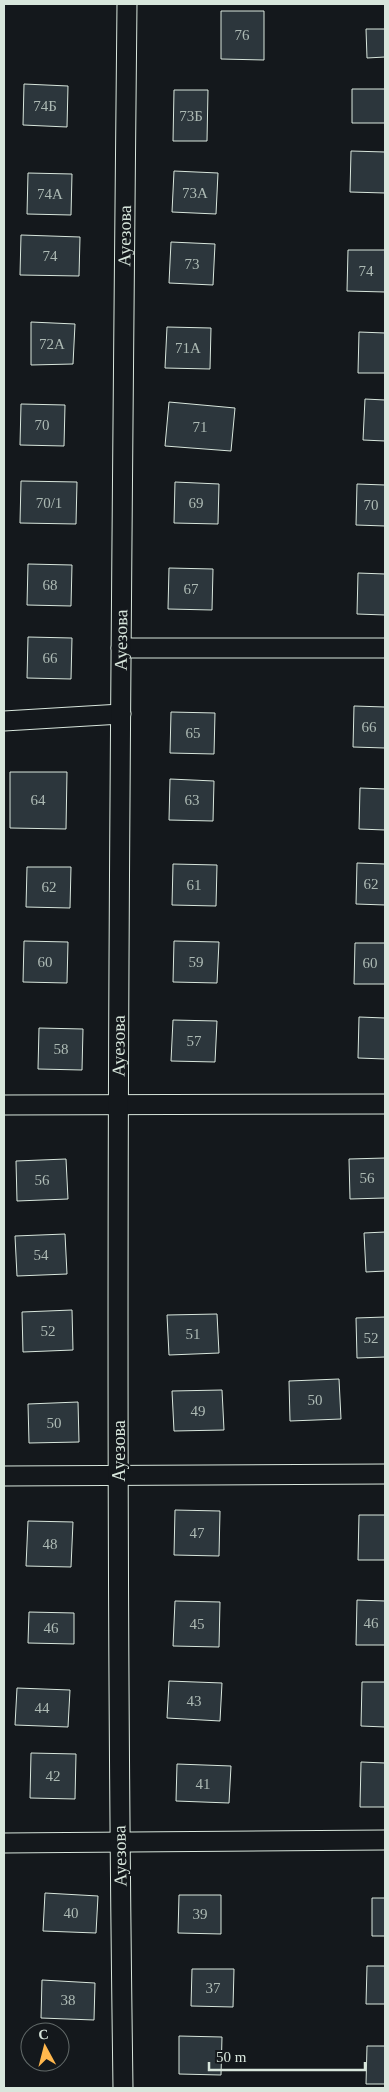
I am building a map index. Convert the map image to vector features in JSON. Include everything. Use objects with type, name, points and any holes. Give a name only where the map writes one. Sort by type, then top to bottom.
[{"type":"street","name":"Ауезова","points":[[123,2088],[120,1842],[119,1105],[127,4]]},
{"type":"street","points":[[121,648],[385,648]]},
{"type":"street","points":[[4,720],[121,714]]},
{"type":"street","points":[[4,1105],[385,1104]]},
{"type":"street","points":[[4,1476],[385,1474]]},
{"type":"street","points":[[4,1842],[385,1840]]},
{"type":"building","points":[[221,11],[264,11],[264,60],[221,59]]},
{"type":"building","points":[[366,29],[385,29],[385,57],[367,58]]},
{"type":"building","points":[[24,84],[68,86],[67,127],[23,125]]},
{"type":"building","points":[[352,89],[385,89],[385,123],[352,123]]},
{"type":"building","points":[[174,90],[208,90],[207,141],[173,141]]},
{"type":"building","points":[[351,151],[385,152],[385,193],[350,192]]},
{"type":"building","points":[[174,171],[218,173],[216,214],[172,212]]},
{"type":"building","points":[[28,173],[72,174],[71,215],[27,214]]},
{"type":"building","points":[[21,235],[80,237],[79,276],[20,275]]},
{"type":"building","points":[[171,242],[215,244],[213,285],[169,283]]},
{"type":"building","points":[[348,250],[385,250],[385,292],[347,291]]},
{"type":"building","points":[[31,322],[75,324],[73,364],[31,365]]},
{"type":"building","points":[[167,327],[211,328],[210,369],[165,368]]},
{"type":"building","points":[[359,332],[385,333],[385,373],[358,373]]},
{"type":"building","points":[[365,399],[385,400],[385,441],[363,440]]},
{"type":"building","points":[[169,402],[235,408],[231,451],[165,446]]},
{"type":"building","points":[[21,404],[65,405],[64,446],[20,445]]},
{"type":"building","points":[[21,481],[77,482],[76,524],[20,523]]},
{"type":"building","points":[[175,482],[219,484],[218,524],[174,523]]},
{"type":"building","points":[[357,484],[385,485],[385,526],[356,525]]},
{"type":"building","points":[[28,564],[72,565],[71,606],[27,605]]},
{"type":"building","points":[[169,568],[213,569],[212,610],[168,609]]},
{"type":"building","points":[[358,573],[385,574],[385,615],[357,614]]},
{"type":"building","points":[[28,637],[72,638],[71,679],[27,678]]},
{"type":"building","points":[[354,706],[385,707],[385,748],[353,747]]},
{"type":"building","points":[[171,712],[215,713],[214,754],[170,753]]},
{"type":"building","points":[[10,772],[67,772],[66,829],[10,828]]},
{"type":"building","points":[[170,779],[214,781],[213,821],[169,820]]},
{"type":"building","points":[[360,788],[385,789],[385,830],[359,829]]},
{"type":"building","points":[[357,863],[385,864],[385,905],[356,904]]},
{"type":"building","points":[[173,864],[217,865],[216,906],[172,905]]},
{"type":"building","points":[[27,867],[71,867],[70,908],[26,907]]},
{"type":"building","points":[[24,941],[68,942],[67,983],[23,982]]},
{"type":"building","points":[[174,941],[219,942],[217,983],[173,982]]},
{"type":"building","points":[[355,943],[385,943],[385,984],[354,984]]},
{"type":"building","points":[[359,1017],[385,1018],[385,1059],[358,1058]]},
{"type":"building","points":[[173,1020],[217,1021],[215,1062],[171,1061]]},
{"type":"building","points":[[39,1028],[83,1029],[82,1070],[38,1069]]},
{"type":"building","points":[[385,1158],[385,1198],[350,1199],[349,1159]]},
{"type":"building","points":[[66,1159],[68,1199],[17,1201],[16,1161]]},
{"type":"building","points":[[385,1232],[385,1271],[366,1272],[364,1233]]},
{"type":"building","points":[[65,1234],[67,1274],[17,1276],[15,1236]]},
{"type":"building","points":[[72,1310],[73,1350],[23,1352],[22,1312]]},
{"type":"building","points":[[217,1314],[219,1353],[169,1355],[167,1315]]},
{"type":"building","points":[[385,1317],[385,1357],[357,1358],[356,1318]]},
{"type":"building","points":[[339,1379],[341,1419],[290,1421],[289,1381]]},
{"type":"building","points":[[222,1390],[224,1430],[174,1431],[172,1391]]},
{"type":"building","points":[[78,1402],[79,1442],[29,1443],[28,1404]]},
{"type":"building","points":[[175,1510],[220,1511],[219,1556],[174,1555]]},
{"type":"building","points":[[359,1515],[385,1515],[385,1560],[358,1560]]},
{"type":"building","points":[[28,1521],[73,1522],[71,1567],[26,1566]]},
{"type":"building","points":[[357,1600],[385,1601],[385,1645],[356,1645]]},
{"type":"building","points":[[175,1601],[220,1602],[219,1647],[173,1646]]},
{"type":"building","points":[[29,1612],[74,1613],[74,1644],[28,1643]]},
{"type":"building","points":[[169,1681],[222,1683],[220,1721],[167,1718]]},
{"type":"building","points":[[362,1682],[385,1682],[385,1727],[361,1726]]},
{"type":"building","points":[[17,1688],[70,1690],[68,1727],[15,1725]]},
{"type":"building","points":[[31,1753],[76,1754],[75,1799],[30,1798]]},
{"type":"building","points":[[361,1762],[385,1763],[385,1807],[360,1807]]},
{"type":"building","points":[[177,1764],[231,1766],[229,1803],[176,1801]]},
{"type":"building","points":[[45,1893],[98,1896],[96,1933],[43,1931]]},
{"type":"building","points":[[179,1895],[221,1895],[221,1934],[178,1933]]},
{"type":"building","points":[[372,1898],[385,1898],[385,1936],[372,1936]]},
{"type":"building","points":[[367,1966],[385,1966],[385,2004],[366,2004]]},
{"type":"building","points":[[192,1969],[234,1969],[233,2007],[191,2006]]},
{"type":"building","points":[[42,1980],[95,1983],[94,2020],[41,2018]]},
{"type":"building","points":[[179,2036],[222,2037],[221,2075],[179,2074]]},
{"type":"building","points":[[367,2046],[385,2046],[385,2084],[366,2084]]}]
